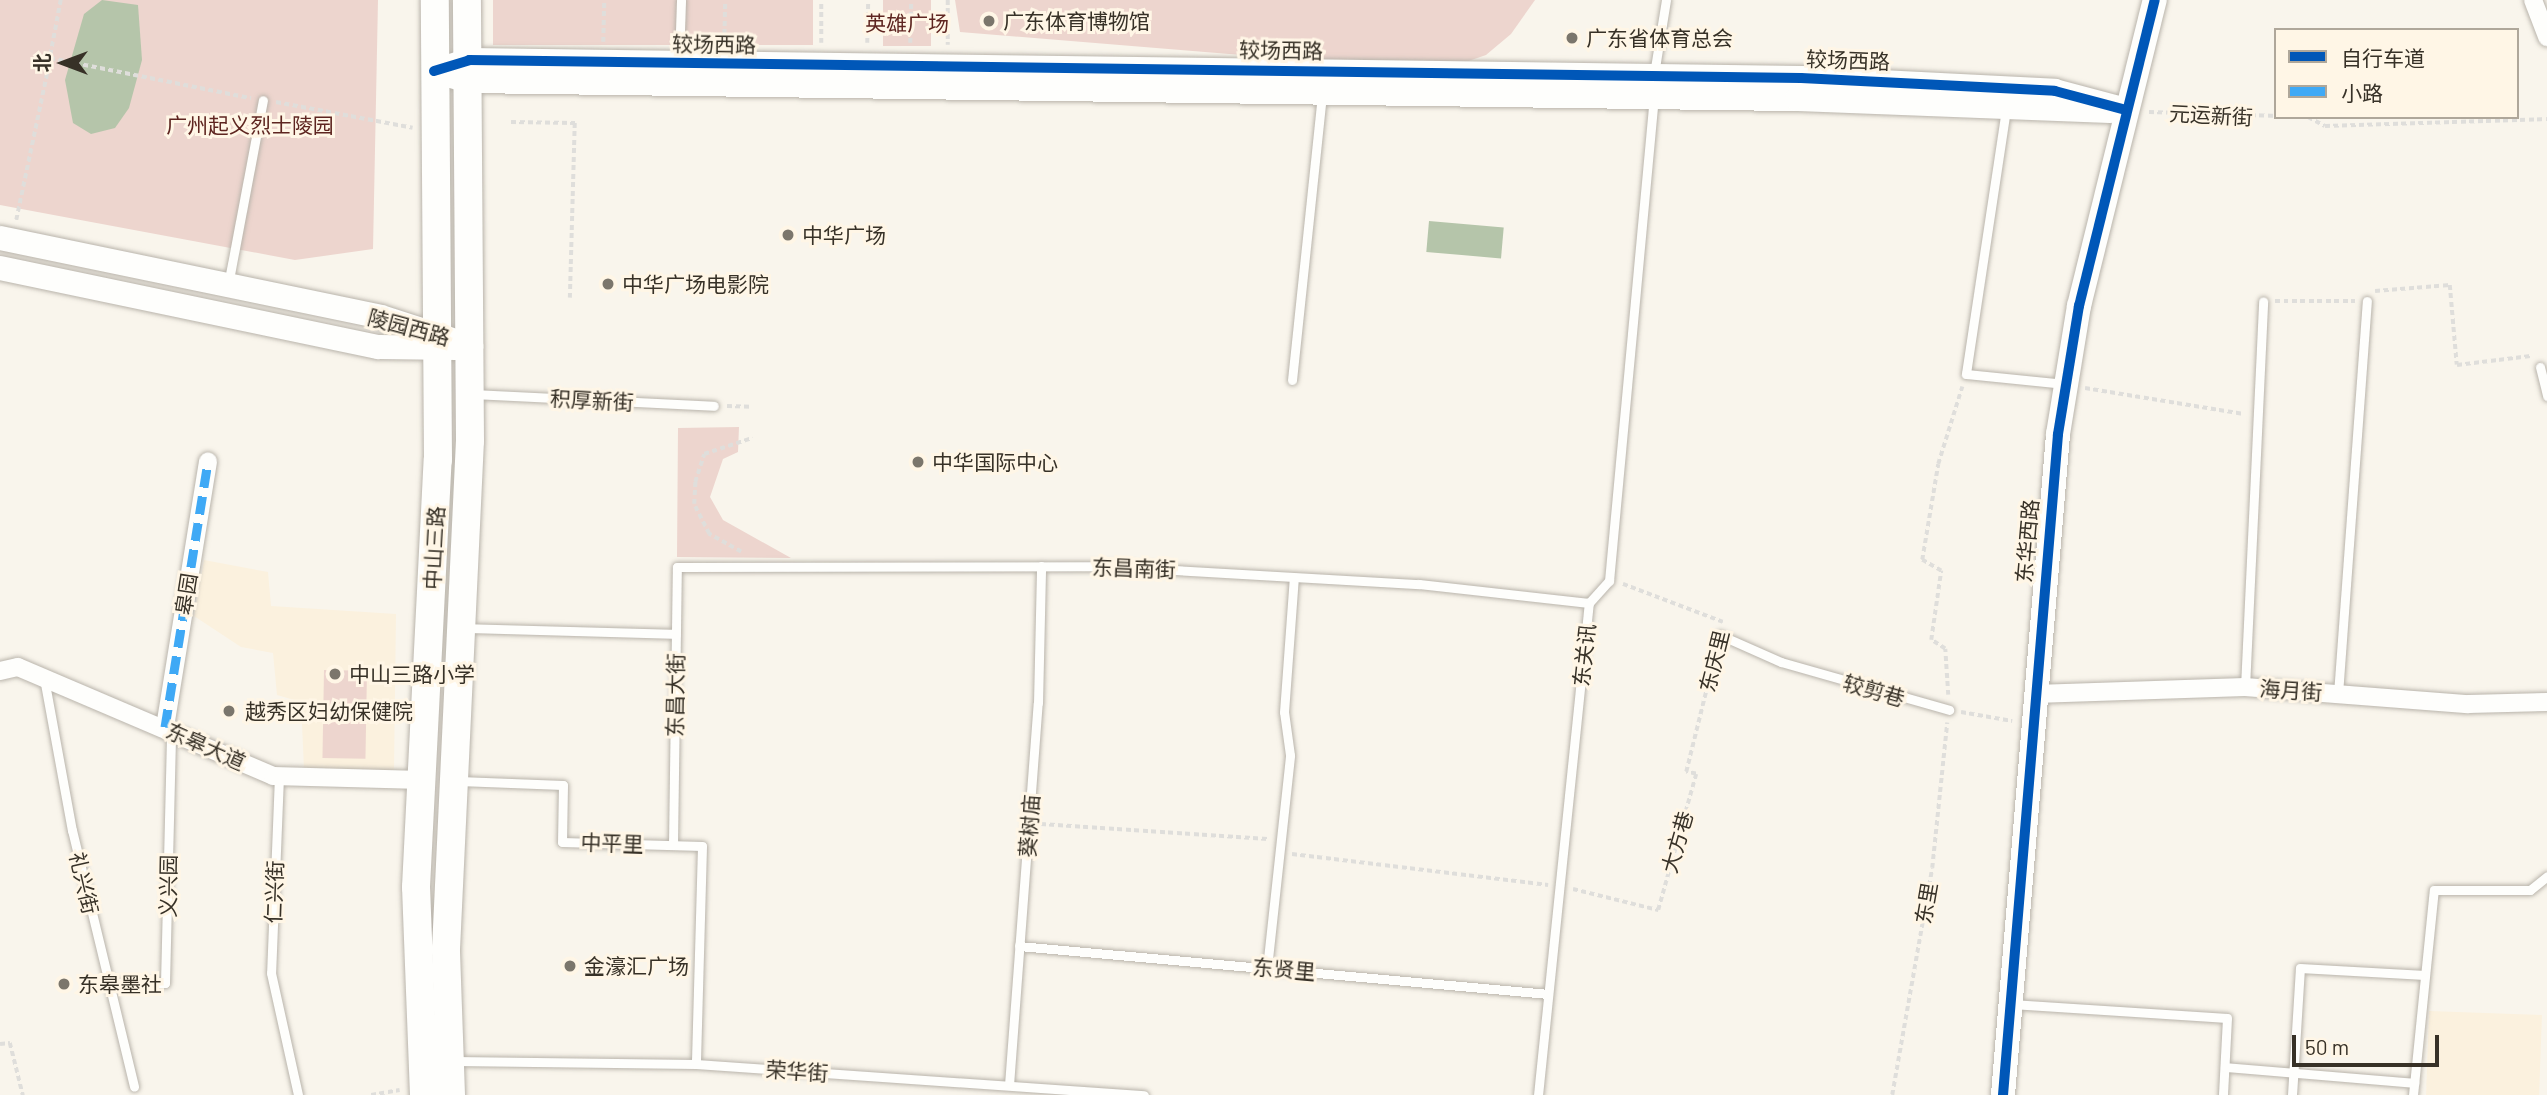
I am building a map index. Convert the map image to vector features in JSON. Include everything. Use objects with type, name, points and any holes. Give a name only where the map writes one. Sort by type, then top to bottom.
[{"type":"main road","name":"中山三路","points":[[424,1090],[416,929],[438,460],[435,0]]},
{"type":"main road","name":"中山三路","points":[[452,1095],[446,949],[462,628],[471,346],[467,0]]},
{"type":"street","name":"东华西路","points":[[2003,1095],[2050,492],[2066,384],[2126,110],[2155,0]]},
{"type":"street","points":[[2533,0],[2547,37]]},
{"type":"street","name":"较场西路","points":[[468,71],[603,62],[948,65],[1654,86],[2006,107],[2126,110]]},
{"type":"street","name":"较场西路","points":[[434,71],[1322,92],[1654,86],[1996,87],[2080,95],[2126,110]]},
{"type":"street","name":"陵园西路","points":[[6,240],[228,287],[437,342],[471,346]]},
{"type":"street","name":"陵园西路","points":[[0,268],[379,347],[437,342]]},
{"type":"street","name":"皋园","points":[[168,728],[208,461]]},
{"type":"street","name":"东皋大道","points":[[0,671],[18,667],[279,776],[422,780]]},
{"type":"street","name":"海月街","points":[[2035,694],[2245,687],[2468,704],[2547,702]]},
{"type":"lane","points":[[679,63],[681,0]]},
{"type":"lane","points":[[1608,581],[1654,86],[1666,0]]},
{"type":"lane","points":[[1292,380],[1322,92]]},
{"type":"lane","points":[[228,287],[263,100]]},
{"type":"lane","points":[[2006,107],[1966,374],[2066,384]]},
{"type":"lane","points":[[2245,687],[2263,301]]},
{"type":"lane","points":[[2338,694],[2367,301]]},
{"type":"lane","points":[[2540,367],[2547,396]]},
{"type":"lane","name":"积厚新街","points":[[470,394],[714,406]]},
{"type":"lane","name":"东昌南街","points":[[676,634],[677,567],[1041,566],[1294,577],[1589,603]]},
{"type":"lane","name":"葵树庙","points":[[1009,1086],[1029,823],[1041,566]]},
{"type":"lane","points":[[1267,968],[1290,755],[1284,712],[1294,577]]},
{"type":"lane","name":"东关讯","points":[[1538,1095],[1589,603],[1608,581]]},
{"type":"lane","name":"东昌大街","points":[[462,628],[676,634],[673,845]]},
{"type":"lane","name":"较剪巷","points":[[1720,635],[1781,662],[1949,710]]},
{"type":"lane","name":"礼兴街","points":[[44,677],[106,983],[134,1087]]},
{"type":"lane","name":"义兴园","points":[[106,983],[166,983],[168,728]]},
{"type":"lane","name":"仁兴街","points":[[279,776],[271,973],[298,1095]]},
{"type":"lane","name":"中平里","points":[[454,781],[563,785],[562,842],[702,846],[696,1065]]},
{"type":"lane","points":[[2413,1095],[2434,890],[2530,890],[2547,876]]},
{"type":"lane","name":"东贤里","points":[[1019,946],[1548,993]]},
{"type":"lane","points":[[2292,1095],[2300,968],[2425,975]]},
{"type":"lane","points":[[2012,1004],[2227,1018],[2223,1095]]},
{"type":"lane","name":"荣华街","points":[[449,1061],[696,1065],[1144,1095]]},
{"type":"lane","points":[[2225,1068],[2414,1083]]},
{"type":"path","points":[[6,240],[50,58],[61,0]]},
{"type":"path","points":[[603,62],[604,0]]},
{"type":"path","points":[[724,63],[725,0]]},
{"type":"path","points":[[821,0],[821,52]]},
{"type":"path","points":[[867,52],[868,0]]},
{"type":"path","points":[[910,65],[911,0]]},
{"type":"path","points":[[948,0],[948,65]]},
{"type":"path","points":[[50,58],[434,132]]},
{"type":"path","points":[[511,122],[575,123],[576,224],[570,298]]},
{"type":"path","points":[[2263,301],[2367,301],[2379,286],[2450,285],[2457,365],[2534,356],[2540,367]]},
{"type":"path","points":[[2066,384],[2257,416]]},
{"type":"path","points":[[714,406],[752,407]]},
{"type":"path","points":[[752,438],[704,454],[694,504],[709,534],[772,567]]},
{"type":"path","points":[[1949,710],[2033,725]]},
{"type":"path","points":[[1029,823],[1281,839]]},
{"type":"path","points":[[1279,852],[1560,886]]},
{"type":"path","points":[[0,1044],[10,1043],[23,1095]]},
{"type":"path","points":[[371,1095],[424,1090]]},
{"type":"shaded area","points":[[102,0],[138,5],[142,60],[129,108],[115,128],[91,134],[73,123],[65,80],[84,14]]},
{"type":"shaded area","points":[[1429,221],[1504,228],[1501,258],[1426,252]]},
{"type":"shaded area","name":"中山三路小学","points":[[204,560],[268,572],[271,606],[396,614],[394,771],[304,769],[301,702],[277,695],[273,653],[241,647],[194,616]]},
{"type":"shaded area","points":[[2429,1011],[2542,1015],[2539,1095],[2426,1095]]},
{"type":"green space","name":"广州起义烈士陵园","points":[[0,0],[378,0],[373,249],[295,260],[0,205]]},
{"type":"green space","name":"英雄广场","points":[[493,0],[813,0],[813,45],[493,45]]},
{"type":"green space","name":"英雄广场","points":[[883,0],[931,0],[931,46],[883,46]]},
{"type":"green space","points":[[955,0],[1535,0],[1511,34],[1486,55],[1457,65],[1328,62],[960,32]]},
{"type":"green space","points":[[739,427],[738,452],[723,459],[710,497],[723,520],[791,558],[677,557],[678,428]]},
{"type":"green space","points":[[324,670],[367,671],[365,759],[322,758]]},
{"type":"marked path","points":[[165,727],[208,461]]},
{"type":"cycle path","points":[[2003,1095],[2058,434],[2079,306],[2155,0]]},
{"type":"cycle path","points":[[434,71],[469,60],[1801,78],[2055,91],[2126,110]]},
{"type":"place","name":"广东体育博物馆","points":[[989,21]]},
{"type":"place","name":"广东省体育总会","points":[[1572,38]]},
{"type":"place","name":"中华广场","points":[[788,235]]},
{"type":"place","name":"中华广场电影院","points":[[608,284]]},
{"type":"place","name":"中华国际中心","points":[[918,462]]},
{"type":"place","name":"中山三路小学","points":[[335,674]]},
{"type":"place","name":"越秀区妇幼保健院","points":[[229,711]]},
{"type":"place","name":"金濠汇广场","points":[[570,966]]},
{"type":"place","name":"东皋墨社","points":[[64,984]]}]
